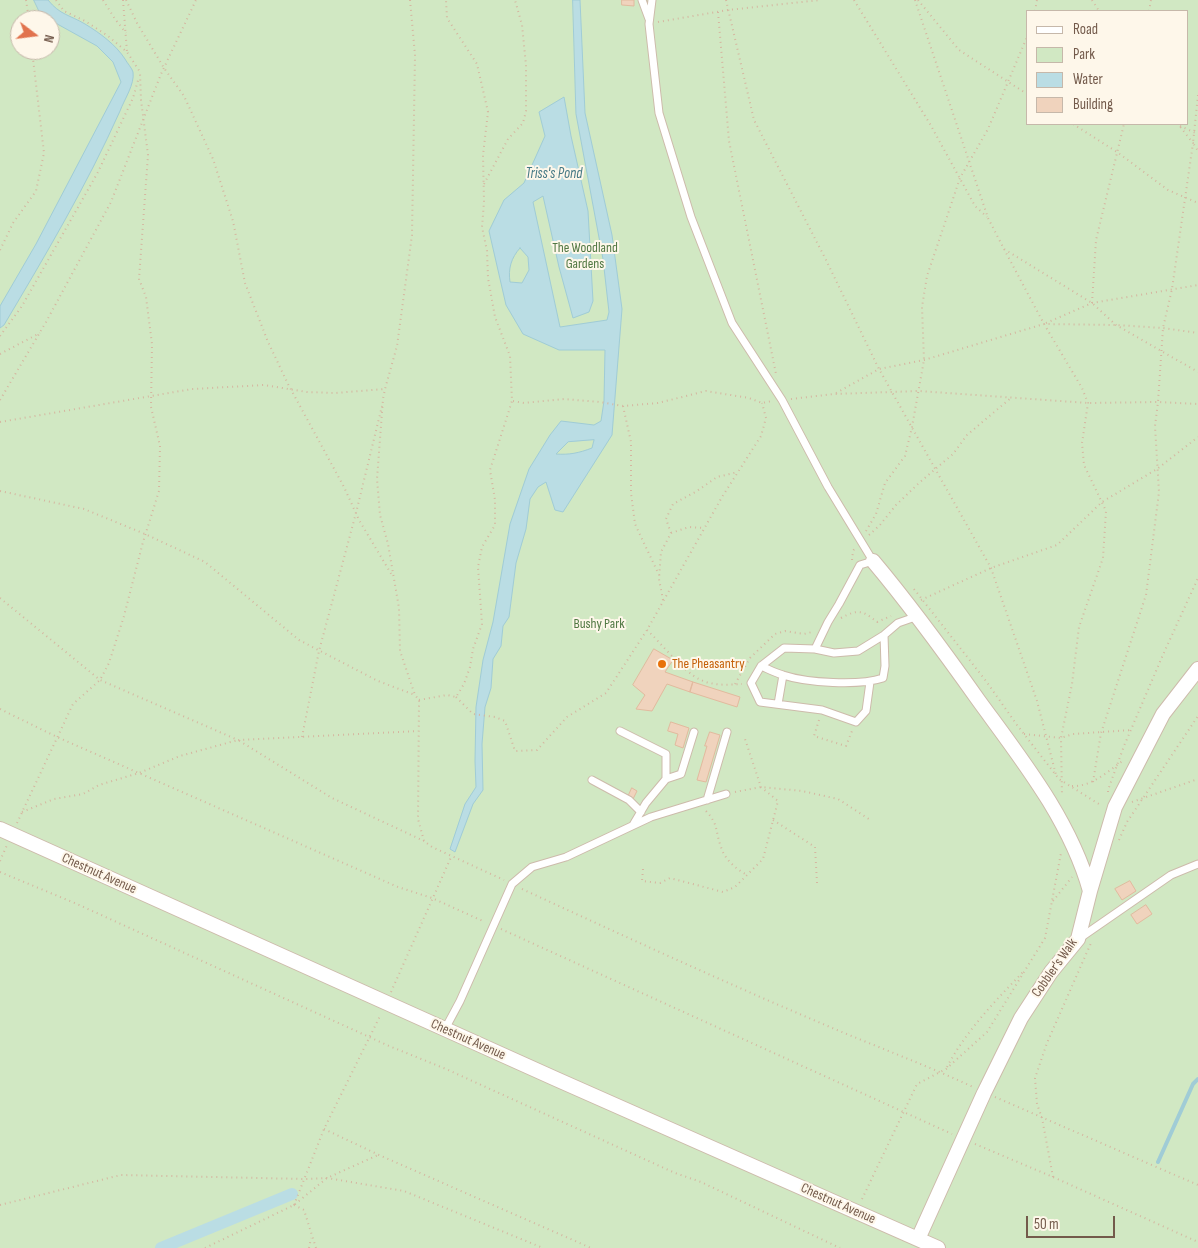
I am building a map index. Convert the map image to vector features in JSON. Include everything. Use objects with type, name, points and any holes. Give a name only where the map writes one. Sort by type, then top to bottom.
[{"type":"street","points":[[874,561],[917,607],[1021,758],[1054,809],[1083,867],[1090,892]]},
{"type":"street","name":"Cobbler's Walk","points":[[918,1240],[984,1093],[1021,1018],[1051,972],[1078,940],[1114,810],[1163,714],[1198,669]]},
{"type":"street","name":"Chestnut Avenue","points":[[6,832],[938,1248]]},
{"type":"lane","points":[[652,0],[649,22],[659,112],[691,217],[732,323],[782,400],[828,487],[874,561],[860,565],[815,649]]},
{"type":"lane","points":[[640,2],[649,22]]},
{"type":"lane","points":[[870,682],[866,711],[856,722],[822,710],[760,702],[752,683],[761,666],[784,648],[815,649],[834,653],[858,652],[884,635],[917,607]]},
{"type":"lane","points":[[761,666],[783,675],[820,681],[870,682],[883,678],[884,635]]},
{"type":"lane","points":[[778,704],[783,675]]},
{"type":"lane","points":[[620,731],[666,754],[666,779]]},
{"type":"lane","points":[[633,826],[666,779],[681,774],[694,732]]},
{"type":"lane","points":[[707,800],[727,732]]},
{"type":"lane","points":[[592,780],[629,800],[641,812]]},
{"type":"lane","points":[[445,1029],[460,1002],[492,925],[512,884],[532,868],[566,857],[651,817],[726,794]]},
{"type":"lane","points":[[1078,940],[1171,875],[1198,864]]},
{"type":"path","points":[[0,861],[6,832],[22,812],[73,704],[100,680],[109,663],[159,491],[160,446],[151,407],[152,344],[146,297],[139,279],[148,155],[141,100],[140,73],[127,52],[85,20],[64,12],[56,0]]},
{"type":"path","points":[[103,0],[126,33]]},
{"type":"path","points":[[125,0],[127,52]]},
{"type":"path","points":[[125,0],[164,68],[184,96],[213,159],[233,221],[245,283],[268,342],[356,513],[394,579]]},
{"type":"path","points":[[0,400],[40,333],[111,202],[164,68],[196,0]]},
{"type":"path","points":[[302,737],[319,651],[356,513],[385,388],[397,346],[412,235],[415,55],[410,0]]},
{"type":"path","points":[[446,0],[447,18],[477,64],[488,112],[483,155],[482,227],[487,251],[488,278],[495,317],[510,356],[512,401],[490,470],[495,500],[495,525],[482,547],[478,567],[482,624],[464,684],[456,696]]},
{"type":"path","points":[[483,186],[508,139],[523,123],[526,111],[526,65],[522,25],[515,0]]},
{"type":"path","points":[[726,0],[754,120],[826,260],[879,369],[991,568],[1037,701],[1056,775]]},
{"type":"path","points":[[649,22],[728,10],[820,0]]},
{"type":"path","points":[[854,0],[930,124],[975,206],[988,218]]},
{"type":"path","points":[[917,0],[959,50],[1026,93]]},
{"type":"path","points":[[917,0],[988,218],[1044,324],[1082,388],[1088,403],[1082,444],[1084,466],[1106,511],[1103,558],[1079,627],[1072,684],[1061,738],[1062,797]]},
{"type":"path","points":[[718,12],[729,140],[782,400]]},
{"type":"path","points":[[861,541],[876,514],[885,483],[905,456],[924,360],[922,307],[927,276],[960,178],[988,129],[1026,40]]},
{"type":"path","points":[[0,250],[13,223],[36,191],[44,153],[33,60]]},
{"type":"path","points":[[0,336],[22,306],[98,172],[134,98],[140,73]]},
{"type":"path","points":[[1092,782],[1101,733],[1146,595],[1159,492],[1154,426],[1158,402],[1163,328],[1172,289],[1186,198],[1198,95]]},
{"type":"path","points":[[1075,125],[1117,152],[1168,190],[1198,203]]},
{"type":"path","points":[[1092,303],[1096,240],[1124,125]]},
{"type":"path","points":[[1179,125],[1198,151]]},
{"type":"path","points":[[1180,125],[1198,134]]},
{"type":"path","points":[[1004,249],[1092,303],[1116,325],[1198,372]]},
{"type":"path","points":[[834,394],[879,369],[924,360],[1044,324],[1092,303],[1198,285]]},
{"type":"path","points":[[1044,324],[1116,325],[1163,328],[1198,333]]},
{"type":"path","points":[[0,354],[40,333]]},
{"type":"path","points":[[0,422],[192,389],[264,385],[306,392],[335,393],[385,388]]},
{"type":"path","points":[[512,401],[524,403],[564,399],[623,406],[658,403],[706,391],[749,398],[762,403],[834,394],[919,392],[1088,403],[1158,402],[1198,404]]},
{"type":"path","points":[[861,541],[880,526],[896,505],[953,454],[967,435],[1012,397]]},
{"type":"path","points":[[383,399],[377,479],[380,515],[388,544],[399,608],[400,652],[415,695],[419,700],[418,819],[424,841]]},
{"type":"path","points":[[419,700],[447,695],[456,696],[473,714],[495,717],[505,721],[515,751],[537,750],[567,717],[606,694],[648,630],[722,497],[761,436],[766,418],[762,403]]},
{"type":"path","points":[[623,406],[631,442],[631,493],[635,524],[659,575]]},
{"type":"path","points":[[917,607],[991,568],[1057,545],[1102,502],[1157,469],[1198,436]]},
{"type":"path","points":[[671,533],[666,519],[673,504],[717,477],[738,472]]},
{"type":"path","points":[[0,491],[84,509],[145,534],[205,562],[299,640],[378,681],[415,695]]},
{"type":"path","points":[[663,600],[659,575],[661,552],[671,533],[689,527],[706,528]]},
{"type":"path","points":[[1114,810],[1108,790],[1117,765],[1198,578]]},
{"type":"path","points":[[910,584],[917,607],[986,682],[1056,775],[1069,786],[1114,810],[1198,779]]},
{"type":"path","points":[[0,598],[100,680],[238,740],[332,798],[424,841],[432,847],[631,939],[830,1027],[941,1072],[984,1093],[1198,1185]]},
{"type":"path","points":[[648,630],[678,662],[698,679],[722,685],[752,683]]},
{"type":"path","points":[[0,710],[139,774],[398,887],[432,898],[904,1113],[1198,1242]]},
{"type":"path","points":[[822,710],[814,736],[846,746],[856,722]]},
{"type":"path","points":[[1144,799],[1198,716]]},
{"type":"path","points":[[1024,734],[1061,738],[1073,734],[1131,730]]},
{"type":"path","points":[[22,812],[54,799],[83,794],[99,785],[139,774],[180,756],[238,740],[418,731]]},
{"type":"path","points":[[643,869],[642,880],[660,883],[670,878],[723,892],[735,887],[763,859],[778,802],[761,787],[745,739]]},
{"type":"path","points":[[1069,786],[1081,787],[1092,782],[1146,747]]},
{"type":"path","points":[[726,794],[761,787],[802,790],[838,799],[872,821]]},
{"type":"path","points":[[697,803],[708,812],[716,825],[721,848],[734,868],[747,875]]},
{"type":"path","points":[[773,820],[815,848],[817,883]]},
{"type":"path","points":[[856,1212],[917,1084],[946,1069],[987,1032],[1045,938],[1065,831]]},
{"type":"path","points":[[294,1205],[324,1129],[386,1003],[452,855]]},
{"type":"path","points":[[1051,903],[1083,867]]},
{"type":"path","points":[[0,872],[446,1069],[675,1174],[701,1182],[840,1248]]},
{"type":"path","points":[[946,1069],[955,1053],[981,1018],[1027,968]]},
{"type":"path","points":[[1042,1118],[1053,1177]]},
{"type":"path","points":[[324,1129],[591,1248]]},
{"type":"path","points":[[205,1248],[294,1205],[327,1178],[379,1155]]},
{"type":"path","points":[[0,1205],[121,1175],[327,1178],[404,1191],[543,1248]]},
{"type":"path","points":[[294,1205],[304,1210],[316,1248]]},
{"type":"path","points":[[309,1248],[311,1236]]},
{"type":"green space","name":"Bushy Park","points":[[0,0],[1198,0],[1198,1248],[0,1248]]},
{"type":"water","points":[[34,0],[48,0],[58,10],[39,10]]},
{"type":"water","name":"Triss's Pond","points":[[573,0],[580,0],[585,113],[612,235],[622,309],[612,435],[563,512],[555,510],[546,482],[538,487],[530,499],[526,529],[516,563],[509,617],[503,626],[501,646],[493,659],[491,688],[485,707],[482,744],[483,790],[473,804],[455,852],[450,849],[465,804],[476,787],[476,707],[483,660],[493,622],[510,524],[529,469],[561,421],[594,425],[601,421],[604,401],[605,350],[559,350],[523,334],[506,305],[489,231],[504,200],[524,183],[545,136],[539,112],[564,97],[588,211],[593,301],[589,312],[573,318],[543,196],[533,202],[560,327],[607,320],[609,312],[603,259],[576,114]],"holes":[[[520,248],[528,257],[529,270],[522,283],[510,282],[511,264]],[[594,440],[592,448],[574,453],[556,454],[568,442]]]},
{"type":"water","points":[[60,11],[85,24],[112,44],[132,70],[133,77],[131,87],[80,193],[4,325],[0,328],[0,306],[36,244],[121,82],[113,62],[97,46],[60,26]]},
{"type":"building","points":[[622,0],[634,0],[634,6],[622,5]]},
{"type":"building","points":[[654,649],[673,660],[665,672],[693,682],[690,692],[667,684],[652,711],[636,709],[645,695],[633,685]]},
{"type":"building","points":[[693,682],[740,697],[737,707],[690,692]]},
{"type":"building","points":[[671,722],[689,728],[683,748],[675,745],[678,734],[668,731]]},
{"type":"building","points":[[710,732],[720,735],[706,782],[697,780]]},
{"type":"building","points":[[632,788],[637,791],[633,799],[628,797]]},
{"type":"building","points":[[1130,881],[1136,891],[1122,900],[1115,889]]},
{"type":"building","points":[[1146,905],[1152,914],[1137,924],[1131,915]]},
{"type":"waterway","points":[[1158,1162],[1193,1084],[1198,1079]]},
{"type":"waterway","points":[[161,1248],[292,1194]]},
{"type":"place","name":"The Pheasantry","points":[[662,664]]},
{"type":"park label","name":"The Woodland Gardens","points":[[585,256]]}]
